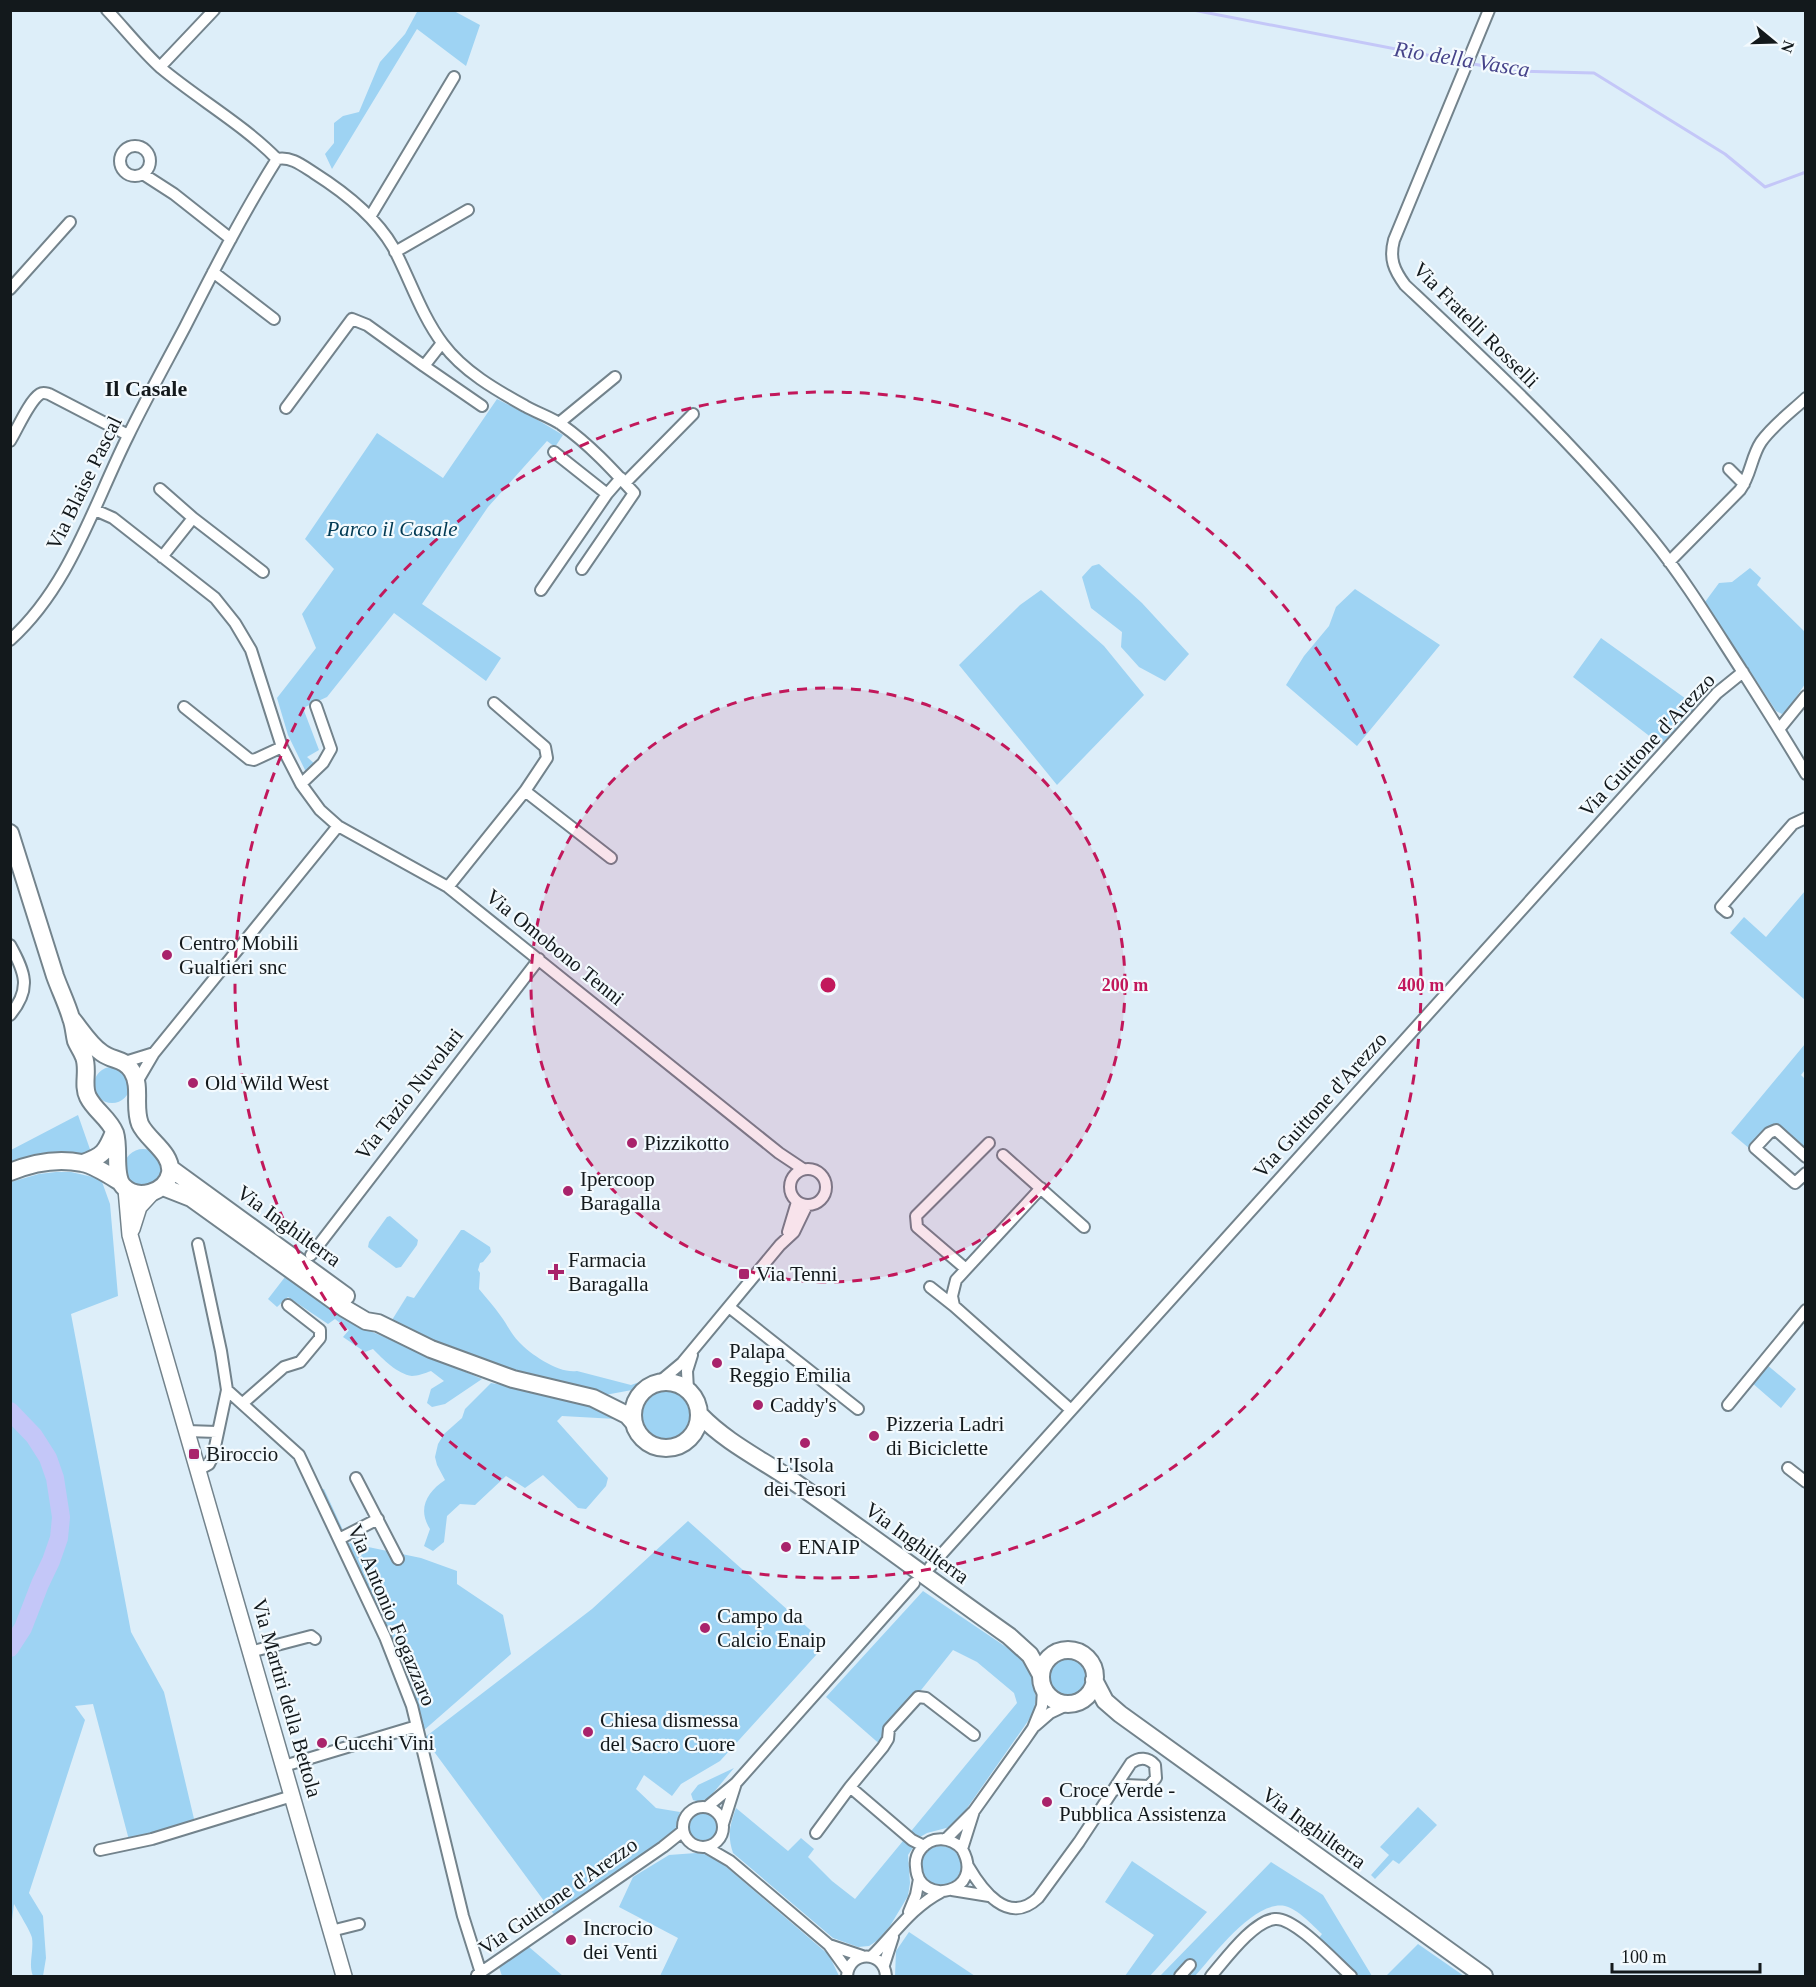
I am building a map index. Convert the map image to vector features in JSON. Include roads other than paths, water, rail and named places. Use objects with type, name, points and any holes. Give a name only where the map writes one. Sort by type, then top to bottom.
[{"type":"main road","name":"Via Martiri della Bettola","points":[[10,832],[56,977],[72,1019],[76,1040],[87,1064],[88,1097],[104,1114],[114,1132],[118,1147],[118,1175],[123,1185],[130,1235],[344,1977]]},
{"type":"main road","name":"Via Martiri della Bettola","points":[[72,1019],[93,1046],[102,1053],[119,1060],[134,1072],[137,1082]]},
{"type":"main road","points":[[87,1075],[96,1064],[119,1060]]},
{"type":"main road","points":[[130,1235],[139,1207],[170,1174],[170,1168],[162,1151],[147,1136],[140,1124],[137,1112],[137,1082]]},
{"type":"main road","points":[[10,1172],[30,1165],[48,1162],[83,1163],[99,1157],[108,1147],[114,1132]]},
{"type":"main road","points":[[83,1163],[136,1193],[157,1190]]},
{"type":"main road","name":"Via Inghilterra","points":[[170,1168],[371,1313],[378,1323]]},
{"type":"main road","name":"Via Inghilterra","points":[[157,1190],[191,1198],[344,1308],[366,1321],[378,1323],[431,1349],[513,1379],[593,1398],[627,1415],[646,1442],[660,1448],[676,1447],[689,1440],[710,1439],[737,1447]]},
{"type":"main road","points":[[658,1383],[679,1384],[688,1390]]},
{"type":"main road","name":"Via Inghilterra","points":[[593,1398],[618,1398],[642,1392],[658,1383]]},
{"type":"main road","name":"Via Inghilterra","points":[[688,1390],[698,1406],[700,1415],[714,1430],[791,1480],[1010,1636],[1030,1655],[1042,1682],[1054,1701],[1100,1706],[1120,1714]]},
{"type":"main road","points":[[634,1423],[633,1412],[642,1392]]},
{"type":"main road","points":[[689,1440],[699,1424],[700,1415]]},
{"type":"main road","name":"Via Inghilterra","points":[[1010,1636],[1034,1648],[1055,1654],[1068,1650],[1082,1655],[1092,1665],[1094,1680],[1105,1701],[1120,1714],[1484,1977]]},
{"type":"main road","points":[[1042,1682],[1048,1659],[1055,1654]]},
{"type":"main road","points":[[1073,1703],[1089,1694],[1094,1680]]},
{"type":"street","points":[[107,10],[160,67],[260,142],[277,159],[284,158],[296,162],[323,179],[370,217],[395,252],[420,306],[442,343],[456,358],[493,387],[559,423],[586,445],[634,493],[582,569]]},
{"type":"street","points":[[160,67],[214,10]]},
{"type":"street","name":"Via Fratelli Rosselli","points":[[1489,10],[1394,240],[1391,251],[1396,273],[1405,285],[1490,365],[1573,450],[1630,513],[1670,562],[1716,629],[1806,774]]},
{"type":"street","points":[[370,217],[454,77]]},
{"type":"street","name":"Via Blaise Pascal","points":[[10,640],[51,594],[95,510],[128,435],[213,272],[277,159]]},
{"type":"street","points":[[143,174],[174,194],[231,239]]},
{"type":"street","points":[[395,252],[468,210]]},
{"type":"street","points":[[10,289],[70,222]]},
{"type":"street","points":[[213,272],[274,319]]},
{"type":"street","points":[[286,408],[352,319],[367,325],[482,406]]},
{"type":"street","points":[[424,366],[442,343]]},
{"type":"street","points":[[559,423],[615,377]]},
{"type":"street","points":[[10,441],[27,411],[39,394],[43,393],[128,435]]},
{"type":"street","points":[[1670,562],[1744,484],[1762,441],[1803,405]]},
{"type":"street","points":[[540,590],[607,494],[693,414]]},
{"type":"street","points":[[554,452],[607,494]]},
{"type":"street","points":[[1729,469],[1744,484]]},
{"type":"street","points":[[160,489],[192,518],[263,572]]},
{"type":"street","name":"Via Omobono Tenni","points":[[95,510],[113,518],[220,603],[235,622],[251,650],[282,747],[301,784],[320,810],[338,826],[448,887],[779,1153],[803,1169],[809,1168],[820,1173],[826,1185],[823,1197],[819,1201],[802,1203],[791,1194],[789,1189],[791,1178],[779,1153]]},
{"type":"street","points":[[162,557],[192,518]]},
{"type":"street","name":"Via Guittone d'Arezzo","points":[[930,1567],[1717,693],[1743,672]]},
{"type":"street","points":[[1780,729],[1806,696]]},
{"type":"street","points":[[448,887],[525,791],[548,758],[545,747],[494,703]]},
{"type":"street","points":[[301,784],[323,763],[331,749],[316,706]]},
{"type":"street","points":[[184,707],[249,759],[254,760],[282,747]]},
{"type":"street","points":[[525,791],[611,858]]},
{"type":"street","points":[[1727,912],[1721,907],[1793,824],[1806,818]]},
{"type":"street","points":[[137,1082],[154,1053],[338,826]]},
{"type":"street","points":[[10,945],[24,976],[22,995],[10,1015]]},
{"type":"street","name":"Via Tazio Nuvolari","points":[[311,1254],[538,959]]},
{"type":"street","points":[[119,1060],[154,1053]]},
{"type":"street","points":[[1806,1157],[1776,1130],[1769,1133],[1755,1149],[1795,1183],[1806,1173]]},
{"type":"street","points":[[966,1269],[917,1227],[916,1216],[989,1143]]},
{"type":"street","points":[[1003,1155],[1084,1227]]},
{"type":"street","points":[[791,1178],[803,1169]]},
{"type":"street","points":[[954,1306],[952,1296],[956,1280],[1041,1188]]},
{"type":"street","name":"Via Omobono Tenni","points":[[658,1383],[682,1363],[780,1245],[794,1232],[802,1203]]},
{"type":"street","points":[[198,1244],[227,1390],[213,1456],[209,1464],[198,1470]]},
{"type":"street","points":[[930,1287],[1071,1410]]},
{"type":"street","points":[[243,1403],[284,1366],[300,1362],[320,1338],[320,1330],[288,1305]]},
{"type":"street","points":[[729,1307],[858,1409]]},
{"type":"street","points":[[1728,1405],[1806,1310]]},
{"type":"street","name":"Via Omobono Tenni","points":[[688,1390],[687,1371],[696,1347]]},
{"type":"street","name":"Via Antonio Fogazzaro","points":[[227,1390],[299,1455],[385,1636],[408,1695],[417,1726],[478,1975]]},
{"type":"street","points":[[187,1431],[217,1432]]},
{"type":"street","points":[[1788,1467],[1806,1482]]},
{"type":"street","points":[[356,1478],[399,1559]]},
{"type":"street","points":[[339,1539],[378,1519]]},
{"type":"street","points":[[707,1807],[736,1783],[914,1582]]},
{"type":"street","points":[[250,1652],[311,1636],[315,1638]]},
{"type":"street","points":[[946,1839],[974,1811],[1033,1728],[1042,1706],[1042,1682]]},
{"type":"street","points":[[816,1833],[883,1747],[890,1729],[918,1697],[926,1698],[974,1735]]},
{"type":"street","points":[[1033,1728],[1050,1713],[1073,1703]]},
{"type":"street","points":[[284,1766],[417,1726]]},
{"type":"street","points":[[706,1847],[718,1839],[723,1829],[736,1783]]},
{"type":"street","points":[[850,1787],[921,1850]]},
{"type":"street","points":[[919,1879],[929,1888],[989,1896],[1011,1908],[1031,1905],[1049,1884],[1115,1790]]},
{"type":"street","points":[[100,1850],[152,1839],[292,1796]]},
{"type":"street","points":[[723,1824],[717,1813],[707,1807],[701,1807],[690,1812],[684,1820],[685,1835],[696,1846],[706,1847],[730,1861],[829,1945],[847,1973]]},
{"type":"street","points":[[962,1849],[974,1811]]},
{"type":"street","name":"Via Guittone d'Arezzo","points":[[478,1975],[663,1847],[685,1835]]},
{"type":"street","points":[[718,1839],[730,1861]]},
{"type":"street","points":[[847,1973],[853,1961],[867,1956],[894,1934],[908,1915],[926,1899],[947,1891],[964,1880],[968,1866],[967,1857],[958,1844],[946,1839],[931,1841],[921,1850],[915,1863],[919,1879],[916,1895],[908,1915]]},
{"type":"street","points":[[968,1866],[989,1896]]},
{"type":"street","points":[[1210,1977],[1244,1939],[1261,1924],[1275,1918],[1287,1920],[1300,1930],[1351,1977]]},
{"type":"street","points":[[331,1931],[359,1924]]},
{"type":"street","points":[[829,1945],[867,1956],[885,1971],[894,1934]]},
{"type":"street","points":[[1180,1977],[1190,1965]]},
{"type":"waterway","name":"Rio della Vasca","points":[[1193,10],[1510,71],[1594,73],[1725,154],[1765,187],[1806,172]]},
{"type":"waterway","points":[[10,1411],[34,1436],[48,1458],[55,1478],[61,1517],[59,1538],[51,1561],[23,1628],[10,1648]]},
{"type":"place","name":"Centro Mobili Gualtieri snc","points":[[167,955]]},
{"type":"place","name":"Old Wild West","points":[[193,1083]]},
{"type":"place","name":"Pizzikotto","points":[[632,1143]]},
{"type":"place","name":"Ipercoop Baragalla","points":[[568,1191]]},
{"type":"place","name":"Farmacia Baragalla","points":[[556,1272]]},
{"type":"place","name":"Via Tenni","points":[[744,1274]]},
{"type":"place","name":"Palapa Reggio Emilia","points":[[717,1363]]},
{"type":"place","name":"Caddy's","points":[[758,1405]]},
{"type":"place","name":"Pizzeria Ladri di Biciclette","points":[[874,1436]]},
{"type":"place","name":"L'Isola dei Tesori","points":[[805,1443]]},
{"type":"place","name":"Biroccio","points":[[194,1454]]},
{"type":"place","name":"ENAIP","points":[[786,1547]]},
{"type":"place","name":"Campo da Calcio Enaip","points":[[705,1628]]},
{"type":"place","name":"Chiesa dismessa del Sacro Cuore","points":[[588,1732]]},
{"type":"place","name":"Cucchi Vini","points":[[322,1743]]},
{"type":"place","name":"Croce Verde - Pubblica Assistenza","points":[[1047,1802]]},
{"type":"place","name":"Incrocio dei Venti","points":[[571,1940]]},
{"type":"district","name":"Il Casale","points":[[146,388]]},
{"type":"park label","name":"Parco il Casale","points":[[392,529]]}]
